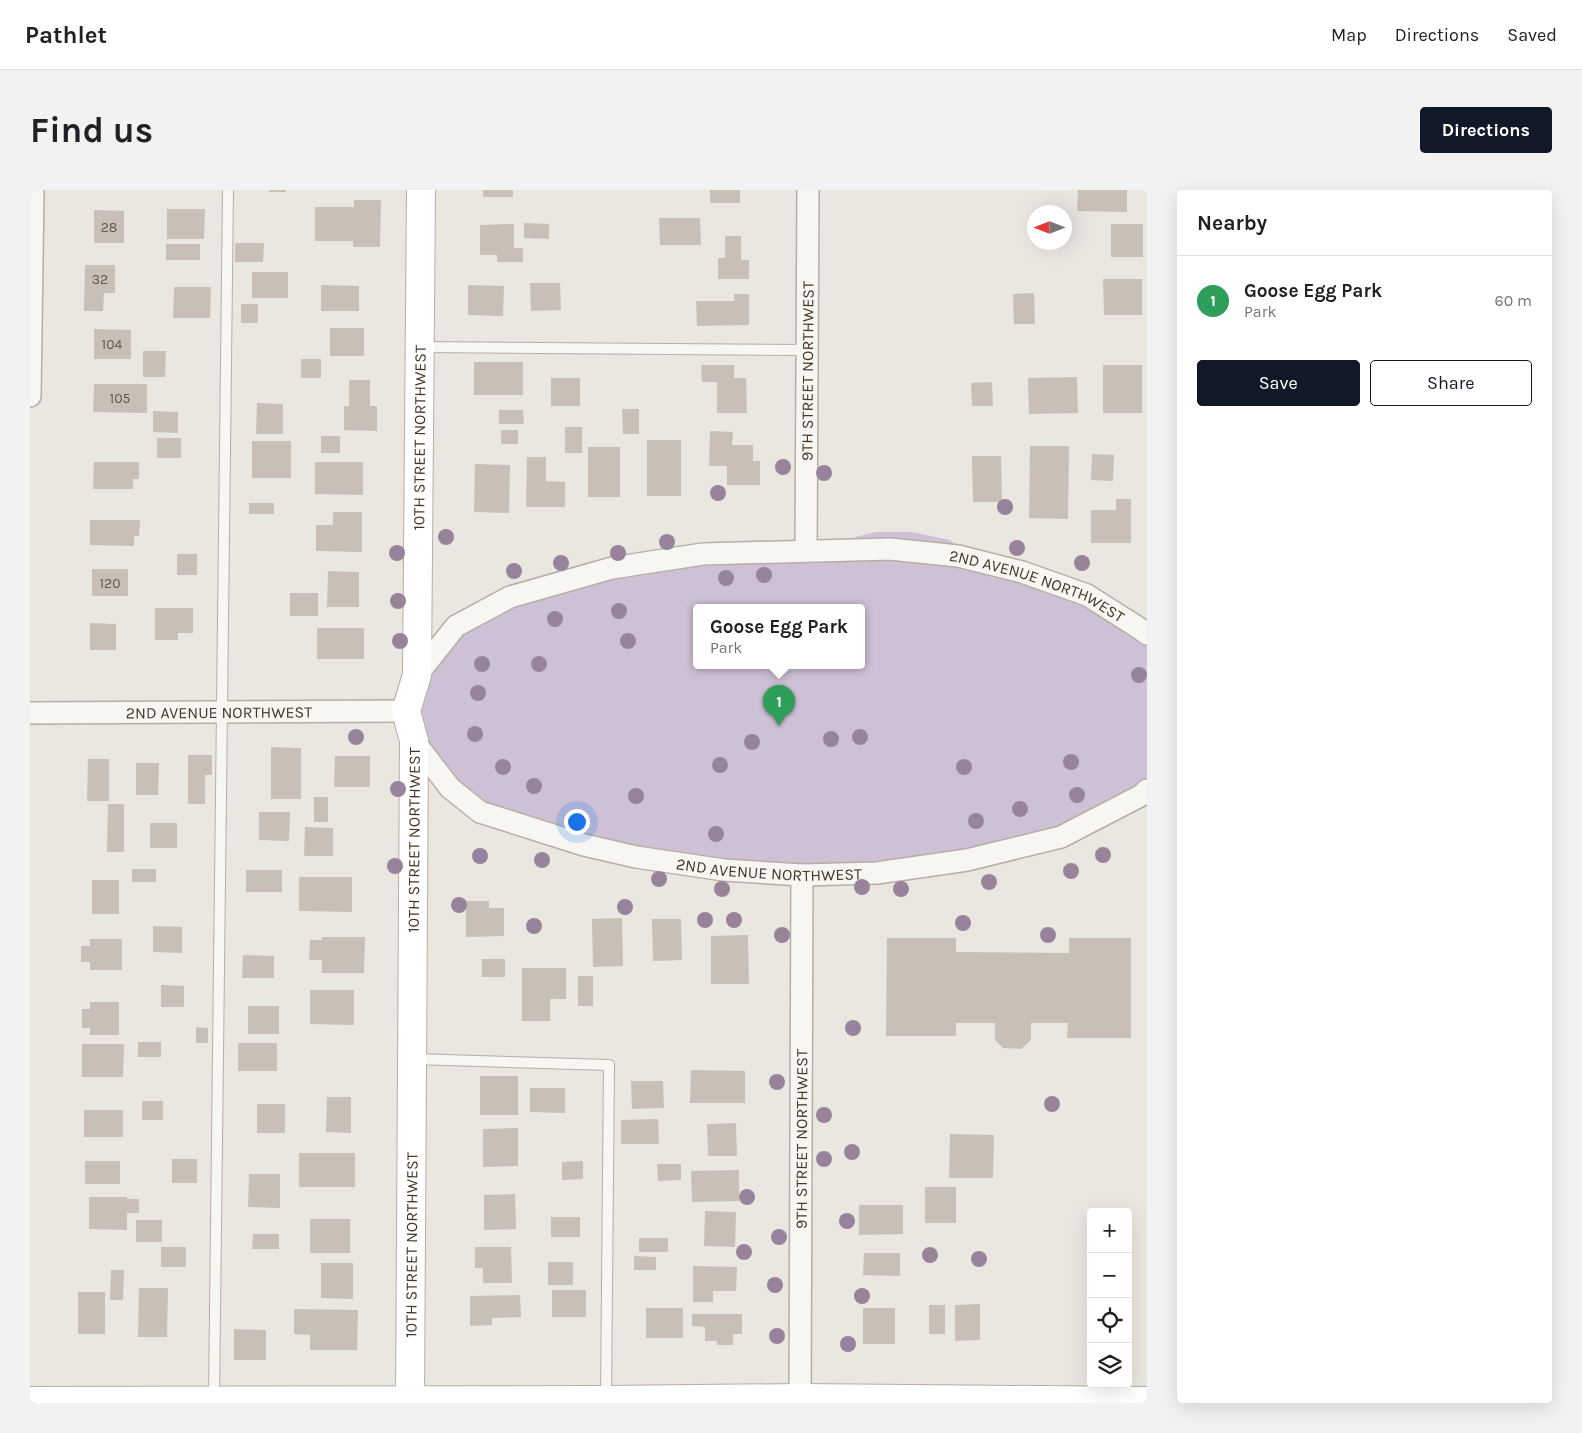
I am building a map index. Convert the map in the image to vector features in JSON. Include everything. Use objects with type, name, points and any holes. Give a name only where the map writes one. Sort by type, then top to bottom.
[{"type":"street","points":[[30,396],[33,190]]},
{"type":"street","name":"10TH STREET NORTHWEST","points":[[410,1402],[414,741],[406,711],[416,675],[421,190]]},
{"type":"street","name":"9TH STREET NORTHWEST","points":[[806,551],[808,190]]},
{"type":"street","name":"2ND AVENUE NORTHWEST","points":[[416,675],[456,626],[510,597],[612,568],[703,554],[890,549],[958,556],[1022,572],[1087,595],[1147,634]]},
{"type":"street","name":"2ND AVENUE NORTHWEST","points":[[30,713],[406,711]]},
{"type":"street","name":"2ND AVENUE NORTHWEST","points":[[414,741],[450,788],[480,812],[584,845],[636,858],[724,870],[802,875],[886,872],[967,860],[1061,837],[1142,795],[1147,790]]},
{"type":"street","name":"9TH STREET NORTHWEST","points":[[800,1400],[802,875]]},
{"type":"street","points":[[30,1401],[1147,1401]]},
{"type":"lane","points":[[214,1400],[228,190]]},
{"type":"lane","points":[[420,347],[808,350]]},
{"type":"lane","points":[[412,1059],[609,1065],[606,1400]]},
{"type":"shaded area","points":[[876,532],[912,532],[950,540],[970,559],[1022,572],[1147,634],[1147,790],[1061,837],[967,860],[724,870],[480,812],[414,741],[417,675],[456,626],[612,568],[851,550],[855,537]]},
{"type":"building","points":[[269,190],[286,190],[286,192],[269,192]]},
{"type":"building","points":[[483,190],[513,190],[513,197],[483,197]]},
{"type":"building","points":[[710,190],[740,190],[740,203],[710,203]]},
{"type":"building","points":[[1078,190],[1127,190],[1127,212],[1077,211]]},
{"type":"building","points":[[354,200],[381,200],[380,247],[353,247],[353,241],[315,241],[315,207],[354,207]]},
{"type":"building","points":[[167,209],[205,209],[204,239],[167,239]]},
{"type":"building","points":[[94,210],[124,211],[124,243],[94,243]]},
{"type":"building","points":[[659,218],[700,218],[701,245],[660,245]]},
{"type":"building","points":[[524,223],[549,224],[549,239],[524,238]]},
{"type":"building","points":[[514,224],[514,248],[523,248],[523,262],[497,262],[497,255],[480,255],[480,225]]},
{"type":"building","points":[[1111,224],[1143,224],[1143,257],[1111,257]]},
{"type":"building","points":[[725,236],[741,236],[741,260],[749,260],[749,279],[718,279],[718,258],[725,258]]},
{"type":"building","points":[[235,243],[264,243],[263,262],[235,262]]},
{"type":"building","points":[[166,244],[200,244],[200,260],[166,260]]},
{"type":"building","points":[[85,265],[115,265],[115,293],[104,293],[103,311],[84,311]]},
{"type":"building","points":[[252,272],[288,272],[288,298],[252,298]]},
{"type":"building","points":[[1103,279],[1142,279],[1142,315],[1104,315]]},
{"type":"building","points":[[530,283],[560,283],[561,310],[531,311]]},
{"type":"building","points":[[321,285],[359,286],[359,311],[321,311]]},
{"type":"building","points":[[468,285],[504,286],[503,316],[468,315]]},
{"type":"building","points":[[174,287],[211,287],[210,318],[173,318]]},
{"type":"building","points":[[1034,293],[1035,324],[1014,324],[1013,294]]},
{"type":"building","points":[[734,294],[749,294],[749,325],[697,326],[696,301],[734,301]]},
{"type":"building","points":[[241,304],[258,304],[258,323],[241,323]]},
{"type":"building","points":[[330,328],[364,328],[364,356],[330,356]]},
{"type":"building","points":[[94,329],[131,330],[131,359],[94,359]]},
{"type":"building","points":[[143,351],[166,351],[165,377],[143,377]]},
{"type":"building","points":[[301,359],[321,359],[321,378],[301,378]]},
{"type":"building","points":[[474,362],[523,362],[523,395],[474,395]]},
{"type":"building","points":[[701,365],[734,365],[734,378],[746,378],[747,413],[717,413],[717,382],[702,382]]},
{"type":"building","points":[[1103,365],[1142,365],[1142,413],[1103,413]]},
{"type":"building","points":[[1077,377],[1078,413],[1029,414],[1028,378]]},
{"type":"building","points":[[551,378],[580,378],[580,406],[551,406]]},
{"type":"building","points":[[349,380],[370,380],[370,406],[377,406],[377,431],[344,430],[344,406],[349,406]]},
{"type":"building","points":[[992,382],[993,406],[972,406],[971,383]]},
{"type":"building","points":[[94,384],[147,384],[147,413],[93,412]]},
{"type":"building","points":[[257,403],[283,404],[283,434],[256,434]]},
{"type":"building","points":[[622,409],[639,409],[639,434],[623,434]]},
{"type":"building","points":[[499,410],[523,410],[524,424],[499,424]]},
{"type":"building","points":[[153,411],[178,412],[178,433],[153,432]]},
{"type":"building","points":[[565,427],[582,427],[582,453],[565,453]]},
{"type":"building","points":[[501,430],[518,430],[518,444],[501,444]]},
{"type":"building","points":[[710,431],[733,432],[732,445],[753,445],[753,461],[760,461],[760,485],[727,485],[727,466],[709,466]]},
{"type":"building","points":[[321,436],[340,436],[340,453],[321,453]]},
{"type":"building","points":[[157,438],[181,438],[181,458],[157,458]]},
{"type":"building","points":[[647,440],[681,440],[681,496],[647,496]]},
{"type":"building","points":[[252,441],[291,441],[291,478],[252,478]]},
{"type":"building","points":[[1030,446],[1069,446],[1068,519],[1029,518]]},
{"type":"building","points":[[588,447],[620,447],[620,497],[588,497]]},
{"type":"building","points":[[1092,454],[1114,455],[1113,481],[1091,480]]},
{"type":"building","points":[[972,456],[1001,456],[1002,502],[973,502]]},
{"type":"building","points":[[527,457],[546,457],[546,481],[565,482],[565,507],[526,507]]},
{"type":"building","points":[[94,462],[139,462],[139,479],[133,479],[133,489],[93,489]]},
{"type":"building","points":[[315,462],[363,462],[363,495],[315,494]]},
{"type":"building","points":[[475,464],[510,465],[509,513],[474,512]]},
{"type":"building","points":[[1116,499],[1131,499],[1131,543],[1091,543],[1091,510],[1116,510]]},
{"type":"building","points":[[249,503],[274,503],[274,514],[249,514]]},
{"type":"building","points":[[333,512],[362,512],[362,552],[316,551],[316,525],[333,525]]},
{"type":"building","points":[[90,520],[140,520],[139,536],[134,536],[134,546],[90,545]]},
{"type":"building","points":[[177,554],[197,554],[197,575],[177,575]]},
{"type":"building","points":[[92,569],[128,569],[128,596],[92,596]]},
{"type":"building","points":[[328,571],[359,572],[359,607],[327,607]]},
{"type":"building","points":[[290,593],[318,593],[318,616],[290,616]]},
{"type":"building","points":[[155,608],[193,608],[193,633],[178,633],[178,640],[155,640]]},
{"type":"building","points":[[90,623],[116,624],[116,650],[90,650]]},
{"type":"building","points":[[317,628],[364,628],[364,659],[317,659]]},
{"type":"building","points":[[271,747],[301,748],[301,799],[271,799]]},
{"type":"building","points":[[188,755],[212,755],[212,775],[205,775],[205,804],[188,804]]},
{"type":"building","points":[[335,756],[370,756],[370,787],[334,787]]},
{"type":"building","points":[[88,759],[109,759],[109,801],[87,801]]},
{"type":"building","points":[[136,763],[159,763],[158,795],[136,795]]},
{"type":"building","points":[[314,797],[328,797],[328,822],[314,822]]},
{"type":"building","points":[[108,804],[124,804],[124,852],[107,852]]},
{"type":"building","points":[[259,812],[290,812],[289,841],[259,840]]},
{"type":"building","points":[[150,823],[177,823],[177,848],[150,848]]},
{"type":"building","points":[[305,827],[333,828],[333,856],[304,856]]},
{"type":"building","points":[[132,869],[156,869],[156,882],[132,882]]},
{"type":"building","points":[[246,870],[282,870],[282,892],[246,892]]},
{"type":"building","points":[[299,877],[352,877],[352,912],[299,911]]},
{"type":"building","points":[[92,880],[119,880],[119,914],[92,914]]},
{"type":"building","points":[[466,901],[489,901],[489,908],[504,908],[504,936],[466,937]]},
{"type":"building","points":[[622,918],[623,966],[593,967],[592,919]]},
{"type":"building","points":[[652,919],[681,919],[682,960],[653,961]]},
{"type":"building","points":[[153,926],[182,927],[182,953],[153,952]]},
{"type":"building","points":[[748,935],[749,984],[711,984],[711,936]]},
{"type":"building","points":[[322,937],[365,937],[364,973],[322,973],[322,960],[309,960],[310,940],[322,940]]},
{"type":"building","points":[[887,938],[956,938],[956,952],[1069,953],[1069,938],[1131,938],[1131,1038],[1067,1038],[1068,1023],[1031,1023],[1031,1040],[1021,1049],[1003,1048],[995,1040],[995,1023],[956,1023],[956,1036],[886,1036]]},
{"type":"building","points":[[90,939],[122,939],[122,970],[90,970],[90,962],[81,962],[81,946],[90,946]]},
{"type":"building","points":[[243,955],[274,956],[274,978],[242,978]]},
{"type":"building","points":[[482,959],[505,959],[505,977],[482,977]]},
{"type":"building","points":[[522,968],[566,968],[566,999],[550,999],[550,1021],[522,1021]]},
{"type":"building","points":[[578,976],[593,976],[593,1006],[578,1006]]},
{"type":"building","points":[[161,985],[184,986],[184,1007],[161,1007]]},
{"type":"building","points":[[310,990],[354,990],[354,1025],[310,1024]]},
{"type":"building","points":[[90,1002],[119,1002],[119,1035],[90,1035],[90,1028],[82,1028],[82,1009],[90,1009]]},
{"type":"building","points":[[248,1006],[279,1006],[279,1034],[248,1034]]},
{"type":"building","points":[[196,1027],[208,1028],[208,1043],[196,1043]]},
{"type":"building","points":[[138,1042],[161,1042],[161,1057],[138,1057]]},
{"type":"building","points":[[238,1043],[277,1043],[277,1071],[238,1071]]},
{"type":"building","points":[[82,1044],[124,1044],[123,1077],[82,1077]]},
{"type":"building","points":[[691,1070],[745,1071],[745,1103],[690,1103]]},
{"type":"building","points":[[480,1076],[518,1076],[518,1115],[480,1115]]},
{"type":"building","points":[[631,1081],[663,1081],[664,1108],[632,1109]]},
{"type":"building","points":[[530,1088],[565,1088],[565,1113],[530,1112]]},
{"type":"building","points":[[327,1097],[351,1097],[351,1133],[326,1132]]},
{"type":"building","points":[[142,1101],[163,1101],[163,1120],[142,1120]]},
{"type":"building","points":[[257,1104],[285,1104],[285,1133],[257,1133]]},
{"type":"building","points":[[84,1110],[123,1110],[123,1137],[84,1137]]},
{"type":"building","points":[[658,1119],[659,1144],[621,1144],[621,1120]]},
{"type":"building","points":[[736,1123],[737,1156],[708,1156],[707,1124]]},
{"type":"building","points":[[518,1128],[518,1166],[483,1167],[483,1129]]},
{"type":"building","points":[[950,1134],[994,1135],[993,1178],[949,1178]]},
{"type":"building","points":[[299,1153],[355,1153],[355,1187],[299,1187]]},
{"type":"building","points":[[172,1159],[197,1159],[197,1183],[172,1183]]},
{"type":"building","points":[[85,1161],[120,1161],[120,1184],[85,1184]]},
{"type":"building","points":[[583,1161],[583,1179],[562,1180],[562,1162]]},
{"type":"building","points":[[657,1164],[681,1164],[681,1180],[658,1181]]},
{"type":"building","points":[[739,1170],[739,1201],[692,1202],[691,1171]]},
{"type":"building","points":[[249,1174],[280,1174],[280,1208],[248,1207]]},
{"type":"building","points":[[925,1187],[956,1187],[956,1223],[925,1223]]},
{"type":"building","points":[[515,1194],[516,1229],[484,1230],[484,1195]]},
{"type":"building","points":[[89,1197],[127,1197],[127,1199],[139,1199],[139,1213],[127,1213],[127,1230],[89,1229]]},
{"type":"building","points":[[859,1205],[903,1205],[903,1234],[859,1235]]},
{"type":"building","points":[[705,1211],[736,1212],[735,1247],[704,1246]]},
{"type":"building","points":[[551,1217],[580,1217],[580,1237],[551,1237]]},
{"type":"building","points":[[310,1219],[350,1219],[350,1253],[310,1253]]},
{"type":"building","points":[[136,1220],[162,1220],[162,1242],[136,1242]]},
{"type":"building","points":[[253,1234],[279,1234],[279,1249],[252,1249]]},
{"type":"building","points":[[639,1238],[668,1238],[668,1252],[639,1252]]},
{"type":"building","points":[[161,1247],[186,1247],[186,1267],[161,1267]]},
{"type":"building","points":[[475,1247],[511,1247],[512,1283],[483,1283],[483,1268],[475,1268]]},
{"type":"building","points":[[864,1253],[900,1253],[900,1276],[863,1275]]},
{"type":"building","points":[[634,1256],[656,1257],[656,1270],[634,1270]]},
{"type":"building","points":[[548,1262],[573,1262],[573,1285],[548,1285]]},
{"type":"building","points":[[321,1263],[353,1263],[353,1299],[321,1298]]},
{"type":"building","points":[[693,1266],[737,1267],[736,1291],[713,1291],[713,1302],[693,1302]]},
{"type":"building","points":[[111,1270],[124,1270],[123,1300],[110,1300]]},
{"type":"building","points":[[139,1288],[168,1288],[167,1337],[138,1337]]},
{"type":"building","points":[[552,1290],[586,1290],[586,1317],[552,1317]]},
{"type":"building","points":[[78,1292],[105,1292],[105,1334],[78,1334]]},
{"type":"building","points":[[520,1295],[521,1317],[492,1318],[492,1325],[470,1326],[470,1296]]},
{"type":"building","points":[[980,1304],[980,1340],[955,1341],[955,1305]]},
{"type":"building","points":[[929,1305],[945,1305],[945,1334],[929,1334]]},
{"type":"building","points":[[646,1308],[683,1308],[683,1338],[646,1338]]},
{"type":"building","points":[[863,1308],[895,1308],[895,1344],[863,1344]]},
{"type":"building","points":[[294,1309],[358,1310],[357,1350],[310,1350],[310,1335],[294,1334]]},
{"type":"building","points":[[692,1314],[742,1314],[742,1334],[733,1334],[733,1345],[717,1345],[717,1341],[705,1341],[705,1327],[692,1326]]},
{"type":"building","points":[[234,1329],[266,1330],[266,1360],[234,1360]]},
{"type":"place","name":"Goose Egg Park","points":[[779,726]]}]
